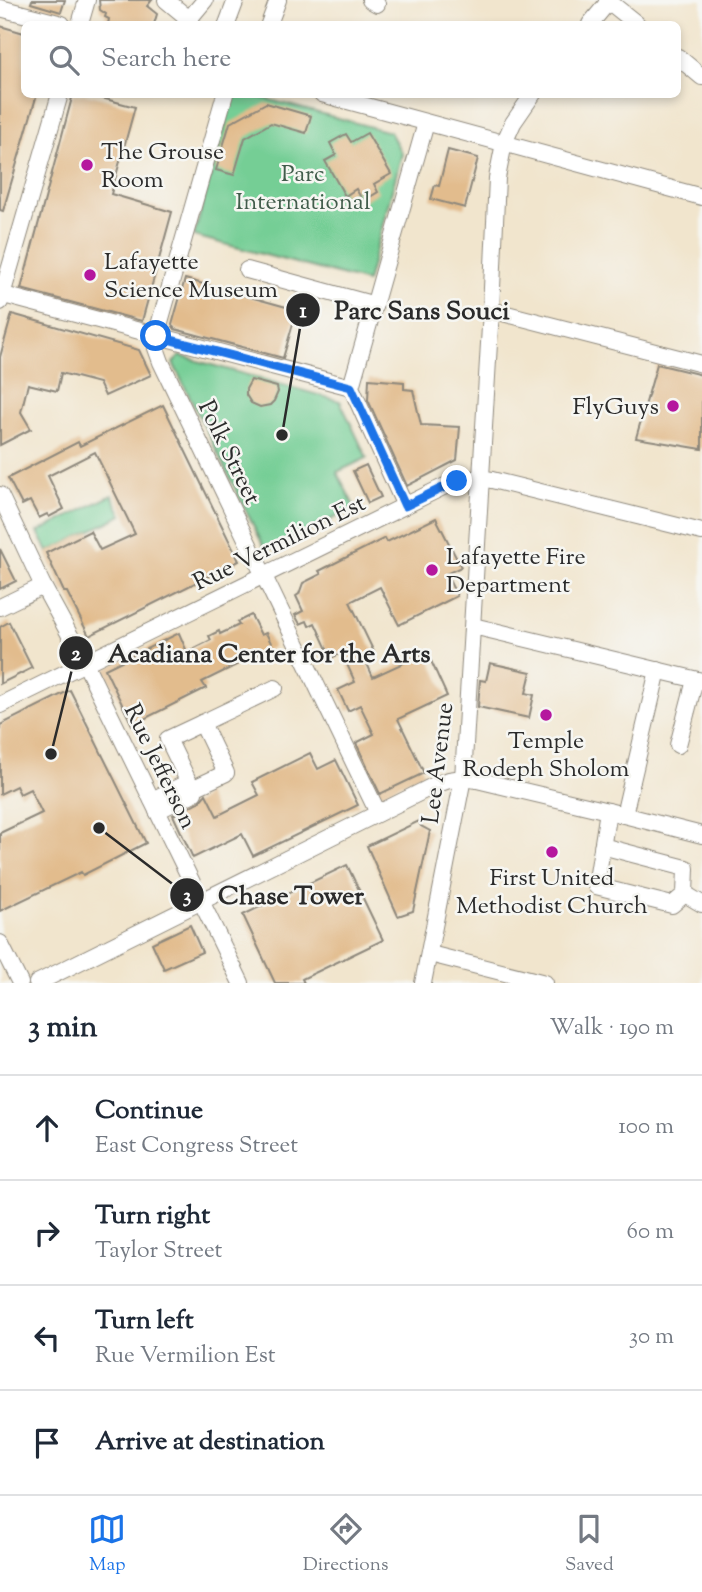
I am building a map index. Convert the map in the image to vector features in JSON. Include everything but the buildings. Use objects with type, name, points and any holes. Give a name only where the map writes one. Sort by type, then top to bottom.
[{"type":"street","points":[[81,21],[87,0]]},
{"type":"street","points":[[166,0],[186,21]]},
{"type":"street","points":[[228,21],[236,0]]},
{"type":"street","points":[[270,21],[278,0]]},
{"type":"street","points":[[188,21],[203,1]]},
{"type":"street","points":[[592,21],[608,1],[633,21]]},
{"type":"street","points":[[0,8],[50,21]]},
{"type":"street","points":[[681,60],[702,76]]},
{"type":"street","points":[[59,98],[1,297],[351,387]]},
{"type":"street","points":[[336,98],[702,197]]},
{"type":"street","name":"Lee Avenue","points":[[423,983],[463,778],[497,178],[503,143],[513,123],[531,98]]},
{"type":"street","points":[[156,336],[224,100],[205,100]]},
{"type":"street","points":[[405,506],[351,387],[426,123]]},
{"type":"street","points":[[247,270],[374,305]]},
{"type":"street","points":[[491,310],[702,364]]},
{"type":"street","name":"Polk Street","points":[[156,336],[156,348],[161,362],[378,813]]},
{"type":"street","name":"Rue Vermilion Est","points":[[0,705],[457,481],[481,479],[702,532]]},
{"type":"street","name":"Rue Jefferson","points":[[0,495],[242,983]]},
{"type":"street","points":[[0,607],[43,586]]},
{"type":"street","points":[[473,626],[698,681],[678,745]]},
{"type":"street","points":[[602,846],[686,867],[685,894],[672,905],[596,886],[602,846],[616,813],[658,670]]},
{"type":"street","points":[[191,786],[168,739],[275,688]]},
{"type":"street","points":[[155,806],[191,786],[226,773],[202,723]]},
{"type":"street","points":[[37,983],[449,780],[477,780],[702,835]]},
{"type":"street","points":[[685,894],[702,904]]},
{"type":"street","points":[[103,931],[111,946]]},
{"type":"street","points":[[0,943],[20,983]]},
{"type":"street","points":[[430,954],[545,983]]},
{"type":"green space","name":"Parc International","points":[[232,98],[263,98],[390,132],[402,154],[367,282],[194,236]]},
{"type":"green space","points":[[180,356],[340,401],[367,458],[337,472],[355,508],[266,551],[173,363]]},
{"type":"green space","points":[[112,495],[122,515],[48,552],[38,532]]},
{"type":"place","name":"The Grouse Room","points":[[87,165]]},
{"type":"place","name":"Lafayette Science Museum","points":[[90,275]]},
{"type":"place","name":"FlyGuys","points":[[673,406]]},
{"type":"place","name":"Parc Sans Souci","points":[[282,435]]},
{"type":"place","name":"Lafayette Fire Department","points":[[432,570]]},
{"type":"place","name":"Temple Rodeph Sholom","points":[[546,715]]},
{"type":"place","name":"Acadiana Center for the Arts","points":[[51,754]]},
{"type":"place","name":"Chase Tower","points":[[99,828]]},
{"type":"place","name":"First United Methodist Church","points":[[552,852]]},
{"type":"route","points":[[156,336],[351,387],[405,506],[457,481]]}]
